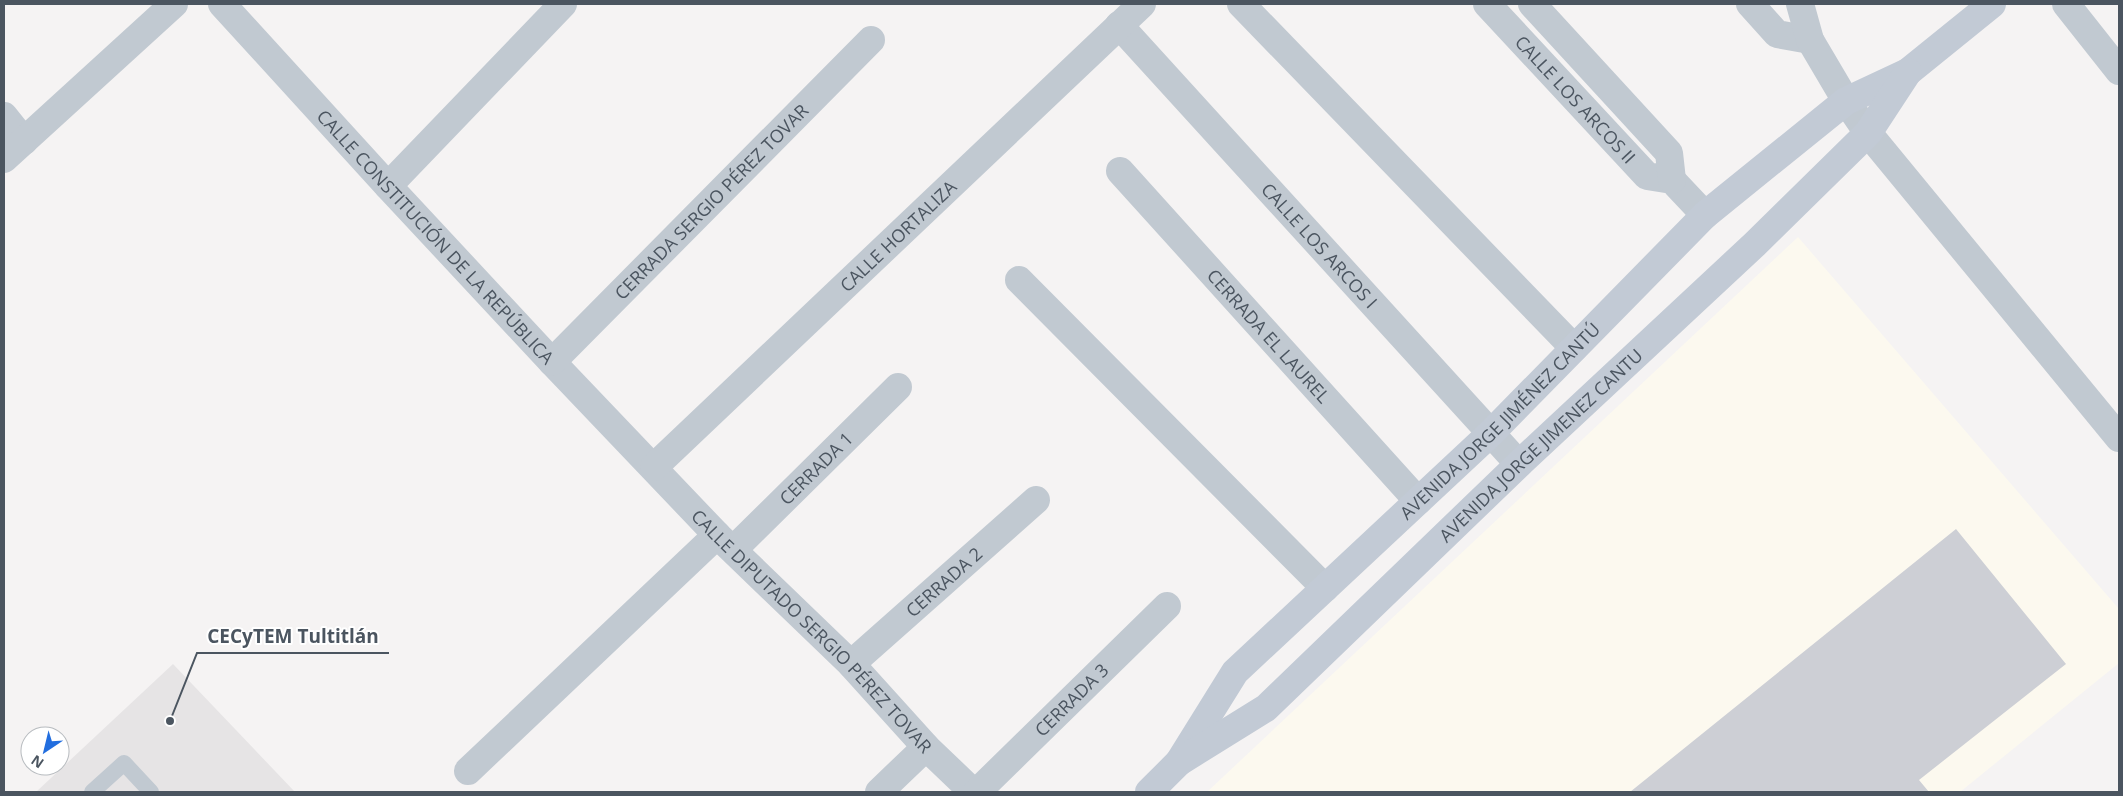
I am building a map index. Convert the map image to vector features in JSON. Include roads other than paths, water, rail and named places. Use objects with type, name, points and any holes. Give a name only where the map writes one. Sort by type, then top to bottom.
[{"type":"main road","name":"AVENIDA JORGE JIMENEZ CANTU","points":[[1846,102],[1908,72],[1992,4]]},
{"type":"main road","name":"AVENIDA JORGE JIMENEZ CANTU","points":[[1149,792],[1179,762],[1266,708],[1519,464],[1755,244],[1868,133],[1908,72]]},
{"type":"main road","name":"AVENIDA JORGE JIMÉNEZ CANTÚ","points":[[1179,762],[1235,672],[1491,433],[1705,215],[1846,102]]},
{"type":"street","points":[[4,159],[174,4]]},
{"type":"street","points":[[388,186],[564,4]]},
{"type":"street","name":"CALLE HORTALIZA","points":[[654,467],[1142,4]]},
{"type":"street","points":[[1241,4],[1574,348]]},
{"type":"street","name":"CALLE LOS ARCOS II","points":[[1487,4],[1647,176],[1672,180],[1669,153],[1531,4]]},
{"type":"street","points":[[1507,26],[1531,4]]},
{"type":"street","points":[[1750,4],[1777,34],[1810,40]]},
{"type":"street","points":[[1800,4],[1810,40],[1846,102],[1868,133],[2119,438]]},
{"type":"street","points":[[2066,4],[2119,71]]},
{"type":"street","name":"CALLE CONSTITUCIÓN DE LA REPÚBLICA","points":[[230,6],[388,186],[552,362],[654,467]]},
{"type":"street","name":"CALLE LOS ARCOS I","points":[[1120,25],[1519,464]]},
{"type":"street","name":"CERRADA SERGIO PÉREZ TOVAR","points":[[552,362],[870,40]]},
{"type":"street","points":[[4,116],[24,141]]},
{"type":"street","name":"CERRADA EL LAUREL","points":[[1120,171],[1418,501]]},
{"type":"street","points":[[1672,180],[1705,215]]},
{"type":"street","points":[[1019,280],[1324,588]]},
{"type":"street","name":"CERRADA 1","points":[[468,771],[898,387]]},
{"type":"street","name":"CALLE DIPUTADO SERGIO PÉREZ TOVAR","points":[[654,467],[725,542],[852,664],[926,746],[975,792]]},
{"type":"street","name":"CERRADA 2","points":[[852,664],[1036,500]]},
{"type":"street","name":"CERRADA 3","points":[[975,792],[1167,606]]},
{"type":"street","points":[[879,792],[926,746]]},
{"type":"lane","points":[[92,792],[124,763],[151,792]]},
{"type":"place","name":"CECyTEM Tultitlán","points":[[170,721]]}]
